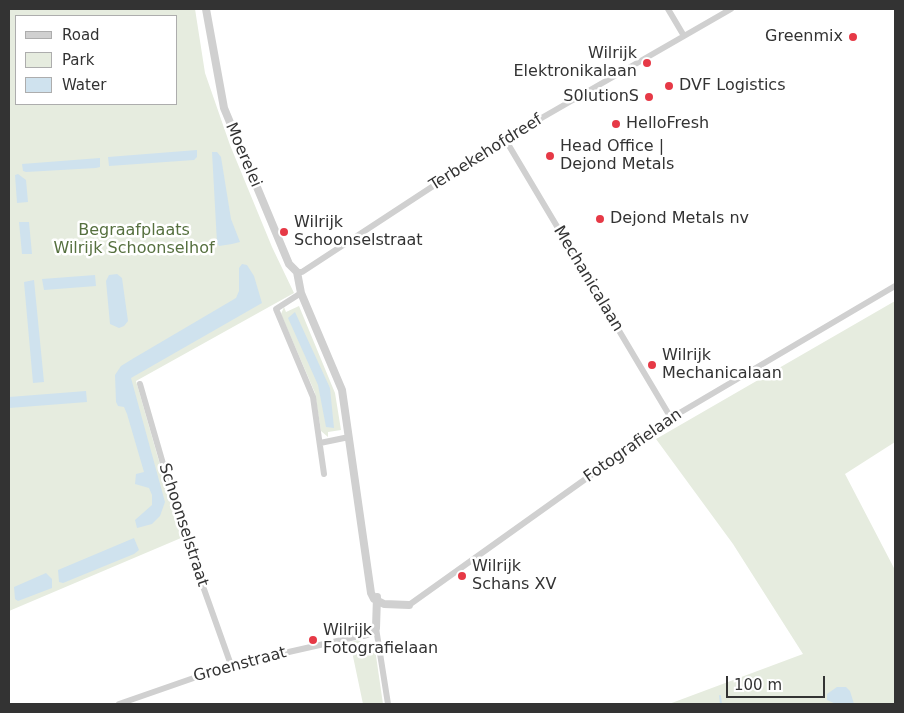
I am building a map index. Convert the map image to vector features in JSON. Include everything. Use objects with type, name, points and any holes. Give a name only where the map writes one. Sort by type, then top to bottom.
[{"type":"street","name":"Moerelei","points":[[206,9],[224,108],[288,264],[297,272],[301,293],[342,390],[371,593],[377,601],[376,628],[388,704]]},
{"type":"street","points":[[668,9],[684,36]]},
{"type":"street","name":"Terbekehofdreef","points":[[297,272],[302,272],[505,139],[731,9]]},
{"type":"street","name":"Mechanicalaan","points":[[505,139],[671,418]]},
{"type":"street","name":"Fotografielaan","points":[[377,601],[384,604],[409,605],[671,418],[895,286]]},
{"type":"street","points":[[301,293],[276,309],[313,397],[324,474]]},
{"type":"street","name":"Schoonselstraat","points":[[140,384],[179,519],[231,665]]},
{"type":"street","points":[[320,443],[349,437]]},
{"type":"street","points":[[364,635],[376,628]]},
{"type":"street","name":"Groenstraat","points":[[119,704],[231,665],[364,635]]},
{"type":"green space","name":"Begraafplaats Wilrijk Schoonselhof","points":[[9,9],[195,9],[205,73],[230,145],[272,247],[294,293],[136,381],[181,538],[9,611]]},
{"type":"green space","points":[[895,301],[895,442],[845,474],[895,570],[895,704],[669,704],[803,654],[733,544],[656,439]]},
{"type":"green space","points":[[299,306],[335,393],[341,430],[328,432],[328,437],[321,431],[315,393],[281,314],[284,307],[286,312]]},
{"type":"green space","points":[[358,640],[375,649],[383,704],[363,704],[350,642]]},
{"type":"water","points":[[197,150],[197,157],[194,160],[109,166],[108,157]]},
{"type":"water","points":[[212,152],[217,152],[221,157],[231,219],[240,242],[219,246],[217,243]]},
{"type":"water","points":[[100,158],[100,167],[96,168],[26,172],[23,171],[22,164]]},
{"type":"water","points":[[18,174],[26,180],[28,202],[17,203],[15,175]]},
{"type":"water","points":[[19,222],[29,222],[32,254],[22,254]]},
{"type":"water","points":[[242,264],[247,265],[254,276],[262,303],[131,378],[165,502],[160,516],[152,524],[137,528],[135,520],[152,505],[152,495],[149,488],[135,484],[136,474],[144,472],[127,414],[124,407],[118,406],[116,402],[115,375],[121,366],[236,298],[239,291],[239,268]]},
{"type":"water","points":[[117,274],[122,278],[128,321],[119,328],[110,324],[106,281],[109,275]]},
{"type":"water","points":[[95,275],[96,286],[44,290],[42,279]]},
{"type":"water","points":[[34,280],[44,382],[33,383],[24,282]]},
{"type":"water","points":[[295,312],[330,388],[334,428],[326,427],[318,385],[288,318]]},
{"type":"water","points":[[86,391],[87,402],[9,408],[9,397]]},
{"type":"water","points":[[134,538],[139,550],[134,554],[63,583],[59,582],[58,570]]},
{"type":"water","points":[[46,573],[52,579],[52,588],[18,601],[15,599],[14,587]]},
{"type":"water","points":[[837,687],[846,687],[850,691],[854,704],[836,704],[827,700],[827,694]]},
{"type":"waterway","points":[[720,696],[721,704]]},
{"type":"place","name":"Greenmix","points":[[853,37]]},
{"type":"place","name":"Wilrijk Elektronikalaan","points":[[647,63]]},
{"type":"place","name":"DVF Logistics","points":[[669,86]]},
{"type":"place","name":"S0lutionS","points":[[649,97]]},
{"type":"place","name":"HelloFresh","points":[[616,124]]},
{"type":"place","name":"Head Office | Dejond Metals","points":[[550,156]]},
{"type":"place","name":"Dejond Metals nv","points":[[600,219]]},
{"type":"place","name":"Wilrijk Schoonselstraat","points":[[284,232]]},
{"type":"place","name":"Wilrijk Mechanicalaan","points":[[652,365]]},
{"type":"place","name":"Wilrijk Schans XV","points":[[462,576]]},
{"type":"place","name":"Wilrijk Fotografielaan","points":[[313,640]]}]
